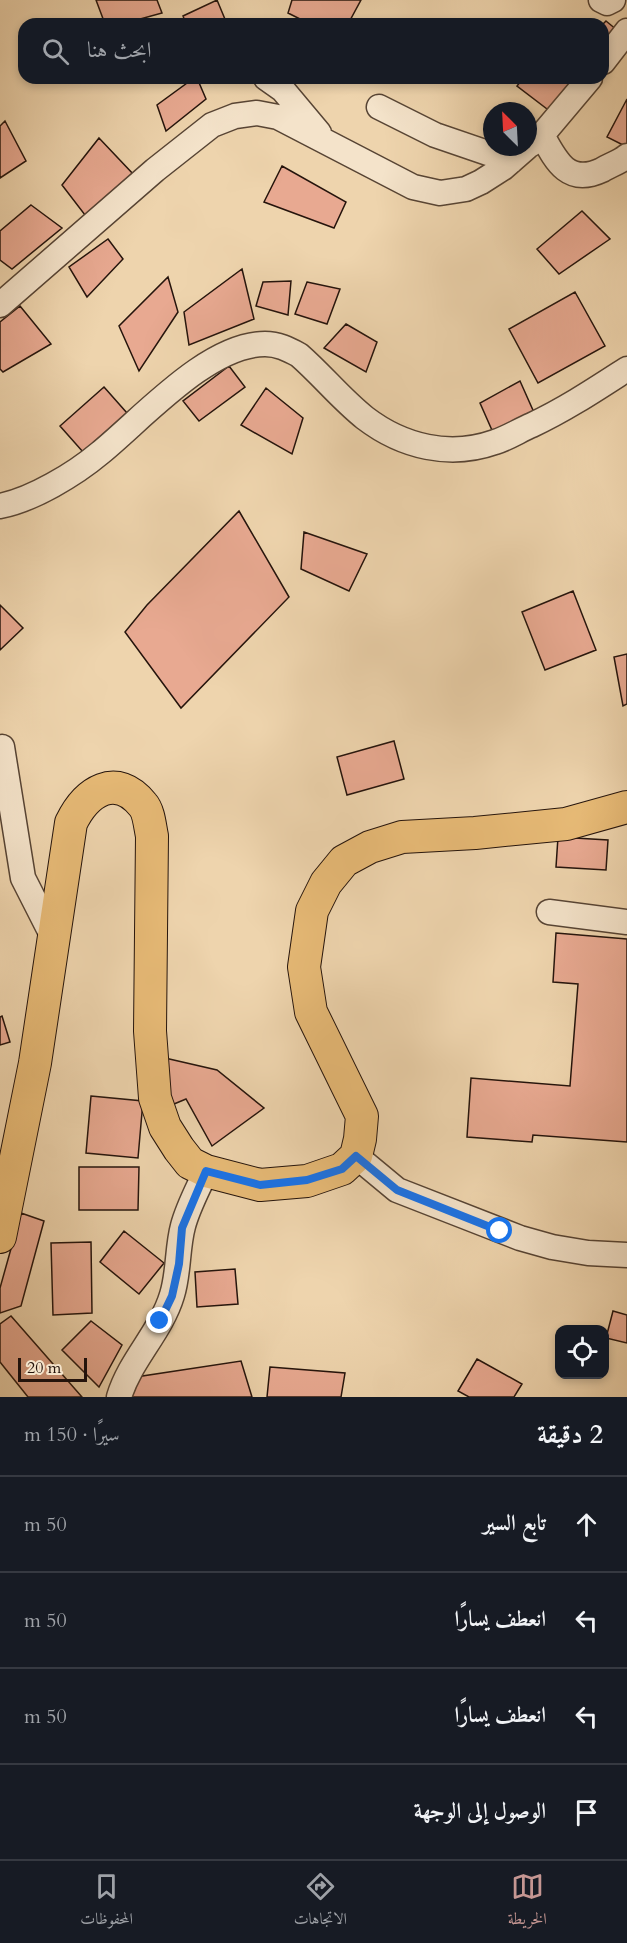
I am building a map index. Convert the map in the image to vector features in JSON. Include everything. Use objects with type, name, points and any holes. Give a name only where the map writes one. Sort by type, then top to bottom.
[{"type":"main road","points":[[0,1237],[35,1063],[71,823],[78,807],[91,795],[108,788],[126,789],[145,806],[152,836],[150,1032],[154,1098],[165,1127],[190,1163],[206,1171],[260,1185],[307,1180],[342,1169],[356,1156],[362,1116],[311,1012],[304,967],[312,911],[326,883],[344,861],[370,847],[402,837],[566,824],[627,807]]},
{"type":"street","points":[[601,0],[607,3],[613,0]]},
{"type":"street","points":[[609,54],[627,31]]},
{"type":"street","points":[[274,84],[283,90],[329,144]]},
{"type":"street","points":[[537,136],[585,84]]},
{"type":"street","points":[[380,107],[435,135],[483,141]]},
{"type":"street","points":[[0,305],[155,170],[212,125],[235,116],[257,113],[278,117],[413,187],[440,193],[466,189],[481,183],[516,156]]},
{"type":"street","points":[[537,153],[575,176],[591,175],[627,156]]},
{"type":"street","points":[[0,506],[10,504],[54,484],[98,455],[191,374],[227,353],[256,345],[286,347],[318,371],[365,418],[389,434],[410,444],[428,448],[463,450],[495,442],[568,407],[627,369]]},
{"type":"street","points":[[2,747],[23,879],[53,937]]},
{"type":"street","points":[[549,912],[627,922]]},
{"type":"street","points":[[356,1156],[397,1190],[520,1238],[552,1247],[588,1253],[627,1255]]},
{"type":"street","points":[[119,1397],[123,1382],[160,1321],[172,1296],[179,1264],[182,1228],[206,1171]]},
{"type":"building","points":[[96,0],[157,0],[162,13],[144,18],[103,18]]},
{"type":"building","points":[[217,0],[224,18],[184,18],[183,16]]},
{"type":"building","points":[[292,0],[361,0],[351,18],[298,18],[288,13]]},
{"type":"building","points":[[609,23],[623,35],[609,51]]},
{"type":"building","points":[[186,84],[200,84],[206,99],[166,131],[157,105]]},
{"type":"building","points":[[518,84],[573,84],[551,112],[517,86]]},
{"type":"building","points":[[627,99],[627,144],[625,146],[607,137]]},
{"type":"building","points":[[5,121],[26,161],[0,178],[0,126]]},
{"type":"building","points":[[99,138],[134,175],[85,215],[62,185]]},
{"type":"building","points":[[282,166],[346,202],[334,228],[264,202]]},
{"type":"building","points":[[31,205],[62,228],[12,269],[0,260],[0,231]]},
{"type":"building","points":[[582,211],[610,239],[559,274],[537,249]]},
{"type":"building","points":[[108,239],[123,259],[87,297],[69,267]]},
{"type":"building","points":[[242,269],[254,319],[189,345],[184,312]]},
{"type":"building","points":[[168,277],[178,312],[139,371],[119,326]]},
{"type":"building","points":[[291,281],[288,315],[256,306],[263,282]]},
{"type":"building","points":[[307,282],[340,289],[327,324],[295,314]]},
{"type":"building","points":[[575,292],[605,346],[538,383],[509,329]]},
{"type":"building","points":[[20,306],[51,344],[3,372],[0,369],[0,322]]},
{"type":"building","points":[[346,324],[377,342],[366,372],[324,348]]},
{"type":"building","points":[[229,366],[245,387],[199,421],[183,401]]},
{"type":"building","points":[[520,381],[536,417],[495,437],[480,403]]},
{"type":"building","points":[[104,387],[127,413],[83,452],[60,426]]},
{"type":"building","points":[[266,388],[303,418],[292,454],[241,425]]},
{"type":"building","points":[[239,511],[289,597],[181,708],[125,632],[147,605]]},
{"type":"building","points":[[304,532],[367,554],[349,591],[301,569]]},
{"type":"building","points":[[573,591],[596,650],[545,670],[522,612]]},
{"type":"building","points":[[0,605],[23,628],[0,650]]},
{"type":"building","points":[[627,654],[627,704],[623,706],[614,657]]},
{"type":"building","points":[[394,741],[404,779],[347,795],[337,757]]},
{"type":"building","points":[[558,837],[608,840],[606,870],[556,867]]},
{"type":"building","points":[[556,933],[627,939],[627,1142],[533,1135],[532,1142],[467,1137],[471,1078],[570,1086],[578,984],[553,982]]},
{"type":"building","points":[[2,1016],[10,1042],[0,1045],[0,1017]]},
{"type":"building","points":[[165,1058],[217,1070],[264,1108],[212,1146],[186,1099],[162,1109]]},
{"type":"building","points":[[91,1096],[143,1101],[138,1158],[86,1153]]},
{"type":"building","points":[[79,1167],[139,1167],[138,1210],[79,1210]]},
{"type":"building","points":[[21,1213],[44,1221],[21,1306],[0,1313],[0,1288]]},
{"type":"building","points":[[124,1231],[164,1263],[139,1294],[100,1262]]},
{"type":"building","points":[[91,1242],[92,1313],[53,1315],[51,1243]]},
{"type":"building","points":[[235,1269],[238,1304],[197,1307],[195,1272]]},
{"type":"building","points":[[613,1311],[627,1315],[627,1343],[609,1339]]},
{"type":"building","points":[[11,1316],[82,1397],[28,1397],[0,1362],[0,1324]]},
{"type":"building","points":[[91,1321],[122,1345],[99,1387],[62,1350]]},
{"type":"building","points":[[477,1359],[522,1384],[514,1397],[469,1397],[458,1391]]},
{"type":"building","points":[[241,1361],[252,1397],[132,1397],[136,1377]]},
{"type":"building","points":[[270,1367],[345,1373],[341,1397],[267,1397]]},
{"type":"route","points":[[160,1321],[172,1296],[179,1264],[182,1228],[206,1171],[260,1185],[307,1180],[342,1169],[356,1156],[397,1190],[500,1231]]}]
